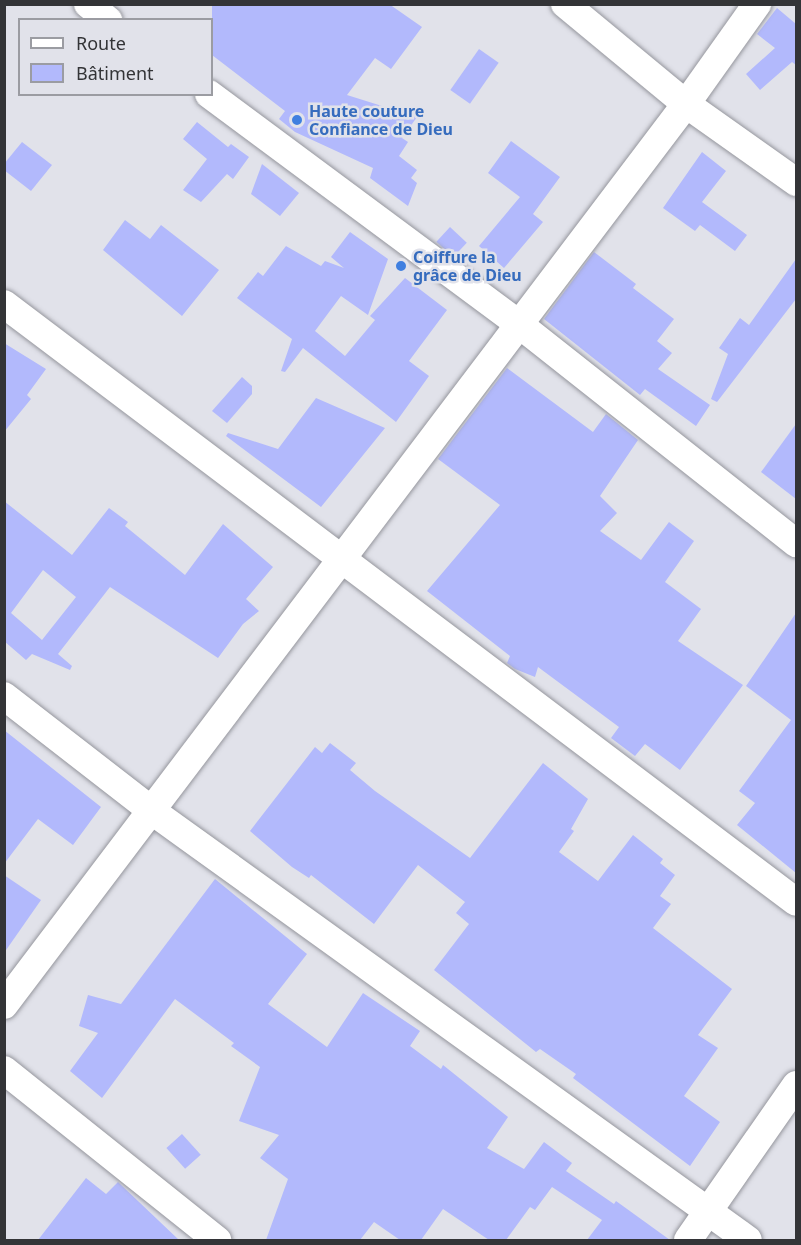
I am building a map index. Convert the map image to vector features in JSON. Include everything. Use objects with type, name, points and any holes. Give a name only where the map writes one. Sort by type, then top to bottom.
[{"type":"street","points":[[88,4],[106,18]]},
{"type":"street","points":[[566,4],[686,104],[796,182]]},
{"type":"street","points":[[4,1005],[686,104],[757,4]]},
{"type":"street","points":[[212,96],[520,324],[796,543]]},
{"type":"street","points":[[4,304],[796,902]]},
{"type":"street","points":[[4,696],[152,811],[748,1240]]},
{"type":"street","points":[[4,1070],[217,1240]]},
{"type":"street","points":[[688,1240],[796,1085]]},
{"type":"building","points":[[212,4],[389,4],[422,27],[391,69],[375,58],[347,95],[417,117],[402,138],[408,142],[399,156],[417,170],[411,178],[417,183],[408,206],[370,178],[373,168],[295,132],[279,119],[285,111],[213,56]]},
{"type":"building","points":[[777,8],[796,24],[796,65],[792,62],[760,90],[746,74],[775,48],[757,34]]},
{"type":"building","points":[[479,49],[499,63],[470,104],[450,90]]},
{"type":"building","points":[[197,122],[228,147],[231,144],[249,157],[233,179],[227,174],[201,202],[183,190],[207,159],[183,139]]},
{"type":"building","points":[[511,141],[560,177],[533,214],[543,222],[504,268],[479,246],[520,197],[488,173]]},
{"type":"building","points":[[22,142],[52,165],[31,191],[4,170],[4,164]]},
{"type":"building","points":[[702,152],[726,171],[702,202],[747,235],[735,251],[700,225],[695,231],[663,208]]},
{"type":"building","points":[[262,164],[299,193],[280,216],[251,194]]},
{"type":"building","points":[[125,220],[150,239],[161,225],[219,270],[182,316],[103,250]]},
{"type":"building","points":[[450,227],[467,243],[453,257],[436,242]]},
{"type":"building","points":[[350,232],[388,259],[368,315],[341,296],[315,331],[345,356],[375,320],[370,316],[405,278],[447,310],[409,361],[429,376],[396,422],[303,348],[285,372],[281,371],[292,339],[237,298],[258,272],[263,276],[286,246],[321,266],[325,261],[344,268],[331,257]]},
{"type":"building","points":[[594,252],[636,284],[633,288],[674,319],[657,341],[672,353],[658,369],[710,405],[696,426],[645,389],[640,395],[544,319]]},
{"type":"building","points":[[796,259],[796,299],[717,402],[711,399],[728,354],[719,348],[740,318],[749,325]]},
{"type":"building","points":[[4,343],[46,369],[27,395],[31,399],[4,432]]},
{"type":"building","points":[[507,368],[593,432],[606,414],[638,440],[600,496],[617,513],[600,531],[641,560],[669,522],[694,541],[665,582],[701,609],[678,641],[743,685],[680,770],[645,744],[635,756],[611,738],[619,727],[538,667],[535,677],[515,669],[507,663],[510,656],[427,591],[500,505],[438,459]]},
{"type":"building","points":[[242,377],[252,386],[252,394],[227,423],[212,411]]},
{"type":"building","points":[[316,398],[385,428],[321,507],[226,436],[228,433],[278,449]]},
{"type":"building","points":[[796,424],[796,499],[761,472]]},
{"type":"building","points":[[4,501],[72,555],[109,508],[128,522],[125,526],[185,575],[223,524],[273,567],[246,599],[259,611],[243,624],[218,658],[110,587],[58,654],[72,666],[70,670],[32,654],[26,660],[4,641]],"holes":[[[43,570],[76,597],[42,640],[11,613]]]},
{"type":"building","points":[[796,613],[796,873],[737,825],[755,803],[739,791],[791,720],[746,686]]},
{"type":"building","points":[[4,730],[101,807],[73,845],[38,819],[4,864]]},
{"type":"building","points":[[330,743],[356,763],[350,770],[375,791],[470,858],[543,763],[588,799],[571,829],[574,831],[559,852],[598,881],[633,835],[663,859],[660,863],[675,875],[660,896],[671,904],[653,928],[732,989],[698,1035],[718,1048],[684,1096],[720,1122],[690,1166],[573,1078],[576,1074],[540,1049],[536,1052],[434,970],[469,924],[456,913],[465,902],[418,865],[374,924],[311,875],[309,878],[292,867],[250,831],[315,747],[322,753]]},
{"type":"building","points":[[4,875],[41,900],[4,953]]},
{"type":"building","points":[[215,879],[307,954],[268,1004],[327,1047],[363,993],[420,1031],[410,1046],[441,1069],[443,1065],[508,1117],[487,1148],[524,1169],[544,1142],[572,1163],[566,1171],[614,1204],[616,1201],[670,1240],[587,1240],[602,1220],[552,1187],[535,1210],[530,1207],[506,1240],[489,1240],[443,1209],[421,1240],[400,1240],[374,1222],[360,1240],[266,1240],[288,1179],[260,1158],[279,1135],[239,1121],[260,1067],[231,1046],[234,1043],[175,999],[102,1098],[70,1071],[98,1033],[79,1026],[88,995],[121,1004]]},
{"type":"building","points":[[182,1134],[201,1155],[185,1169],[166,1148]]},
{"type":"building","points":[[86,1178],[106,1194],[118,1182],[179,1240],[38,1240]]},
{"type":"place","name":"Haute couture Confiance de Dieu","points":[[297,120]]},
{"type":"place","name":"Coiffure la grâce de Dieu","points":[[401,266]]}]
